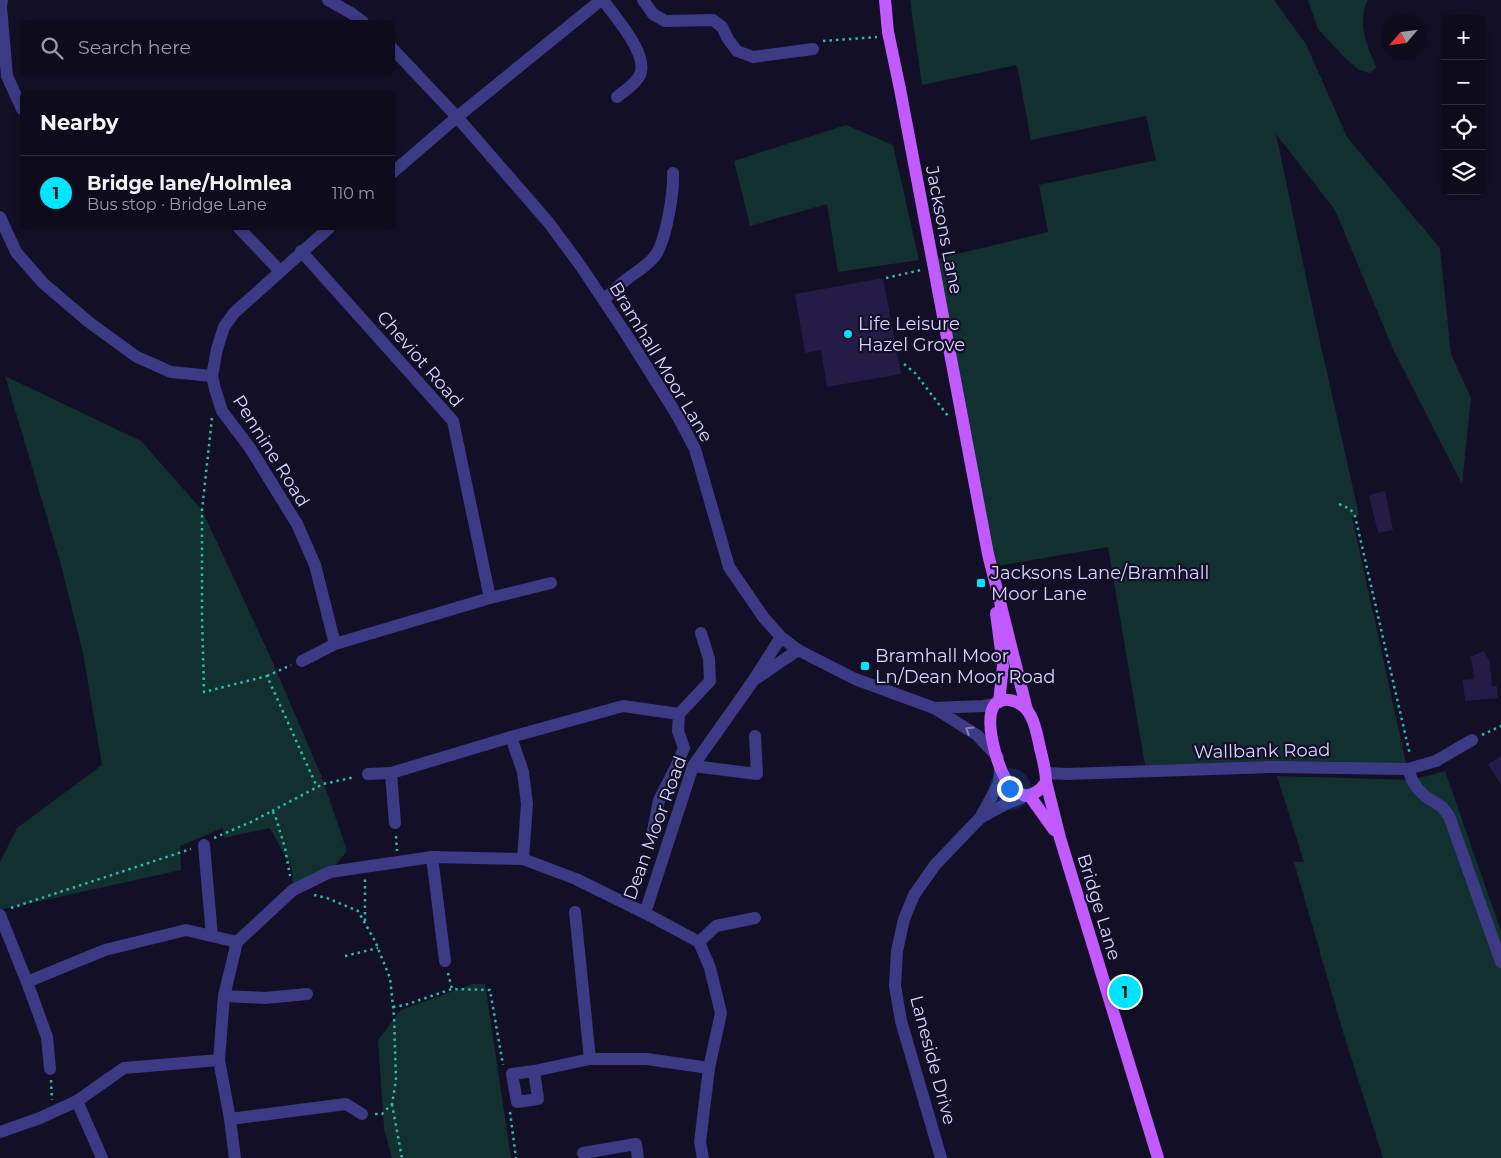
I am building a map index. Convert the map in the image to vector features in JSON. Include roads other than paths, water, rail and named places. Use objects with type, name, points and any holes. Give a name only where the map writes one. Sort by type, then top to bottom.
[{"type":"main road","name":"Jacksons Lane","points":[[885,0],[888,36],[900,89],[988,554],[1003,666],[997,703],[991,714],[990,730],[999,762]]},
{"type":"main road","name":"Jacksons Lane","points":[[988,554],[1027,710]]},
{"type":"main road","points":[[997,703],[1007,700],[1017,702],[1027,710]]},
{"type":"main road","name":"Bridge Lane","points":[[1027,710],[1034,721],[1060,838],[1158,1158]]},
{"type":"main road","name":"Bridge Lane","points":[[999,762],[1006,780],[1015,790],[1027,796],[1060,838]]},
{"type":"main road","points":[[1027,796],[1040,790],[1046,778]]},
{"type":"street","points":[[328,0],[360,20]]},
{"type":"street","points":[[395,169],[456,117],[602,0],[636,47],[641,59],[640,73],[634,84],[618,97]]},
{"type":"street","points":[[643,0],[653,14],[666,21],[713,20],[722,27],[737,51],[752,57],[813,49]]},
{"type":"street","points":[[1,4],[7,76],[20,105]]},
{"type":"street","name":"Bramhall Moor Lane","points":[[395,51],[456,117],[549,223],[604,299],[677,415],[695,449],[729,568],[764,618],[781,637],[798,650],[855,679],[934,708],[978,735],[999,762]]},
{"type":"street","points":[[604,299],[630,276],[645,267],[656,255],[666,230],[674,187],[673,173]]},
{"type":"street","points":[[0,217],[16,252],[44,283],[90,324],[137,357],[171,372],[212,376]]},
{"type":"street","points":[[242,230],[280,271]]},
{"type":"street","name":"Pennine Road","points":[[327,230],[234,313],[224,327],[217,349],[212,376],[222,411],[250,448],[297,524],[315,565],[335,644]]},
{"type":"street","name":"Cheviot Road","points":[[302,251],[453,421],[490,598]]},
{"type":"street","points":[[302,661],[335,644],[490,598],[551,583]]},
{"type":"street","points":[[652,836],[659,800],[684,748],[678,731],[679,714],[710,681],[709,659],[700,632]]},
{"type":"street","name":"Dean Moor Road","points":[[237,942],[293,890],[330,872],[432,857],[524,859],[576,879],[645,913],[693,766],[781,637]]},
{"type":"street","name":"Dean Moor Road","points":[[753,680],[798,650]]},
{"type":"street","name":"Bramhall Moor Lane","points":[[934,708],[983,706],[997,703]]},
{"type":"street","points":[[368,774],[391,773],[623,706],[679,714]]},
{"type":"street","points":[[693,766],[757,774],[755,736]]},
{"type":"street","points":[[511,737],[524,772],[527,804],[524,859]]},
{"type":"street","name":"Wallbank Road","points":[[1046,778],[1067,774],[1272,767],[1410,769],[1436,761],[1472,740]]},
{"type":"street","name":"Laneside Drive","points":[[941,1158],[901,1021],[895,986],[897,951],[904,920],[914,895],[935,865],[980,818],[999,783],[999,762]]},
{"type":"street","points":[[1410,769],[1412,780],[1417,788],[1425,796],[1442,807],[1449,816],[1501,962]]},
{"type":"street","points":[[391,773],[395,823]]},
{"type":"street","name":"Laneside Drive","points":[[980,818],[1008,803],[1027,796]]},
{"type":"street","points":[[204,845],[212,936]]},
{"type":"street","points":[[432,857],[445,961]]},
{"type":"street","points":[[575,912],[590,1059]]},
{"type":"street","points":[[645,913],[700,942],[710,968],[721,1013],[709,1068],[700,1142],[703,1158]]},
{"type":"street","points":[[0,915],[48,1037],[50,1069]]},
{"type":"street","points":[[700,942],[716,926],[755,918]]},
{"type":"street","points":[[27,982],[105,950],[186,930],[237,942],[224,996],[219,1060],[230,1118],[235,1158]]},
{"type":"street","points":[[224,996],[265,998],[307,994]]},
{"type":"street","points":[[534,1071],[590,1059],[647,1060],[709,1068]]},
{"type":"street","points":[[0,1132],[40,1118],[77,1101],[124,1068],[219,1060]]},
{"type":"street","points":[[77,1101],[102,1158]]},
{"type":"street","points":[[230,1118],[346,1104],[362,1114]]},
{"type":"street","points":[[583,1153],[636,1144],[638,1158]]},
{"type":"place","name":"Life Leisure Hazel Grove","points":[[848,334]]},
{"type":"place","name":"Jacksons Lane/Bramhall Moor Lane","points":[[981,583]]},
{"type":"place","name":"Bramhall Moor Ln/Dean Moor Road","points":[[865,666]]},
{"type":"place","name":"Bridge lane/Holmlea","points":[[1125,992]]}]
